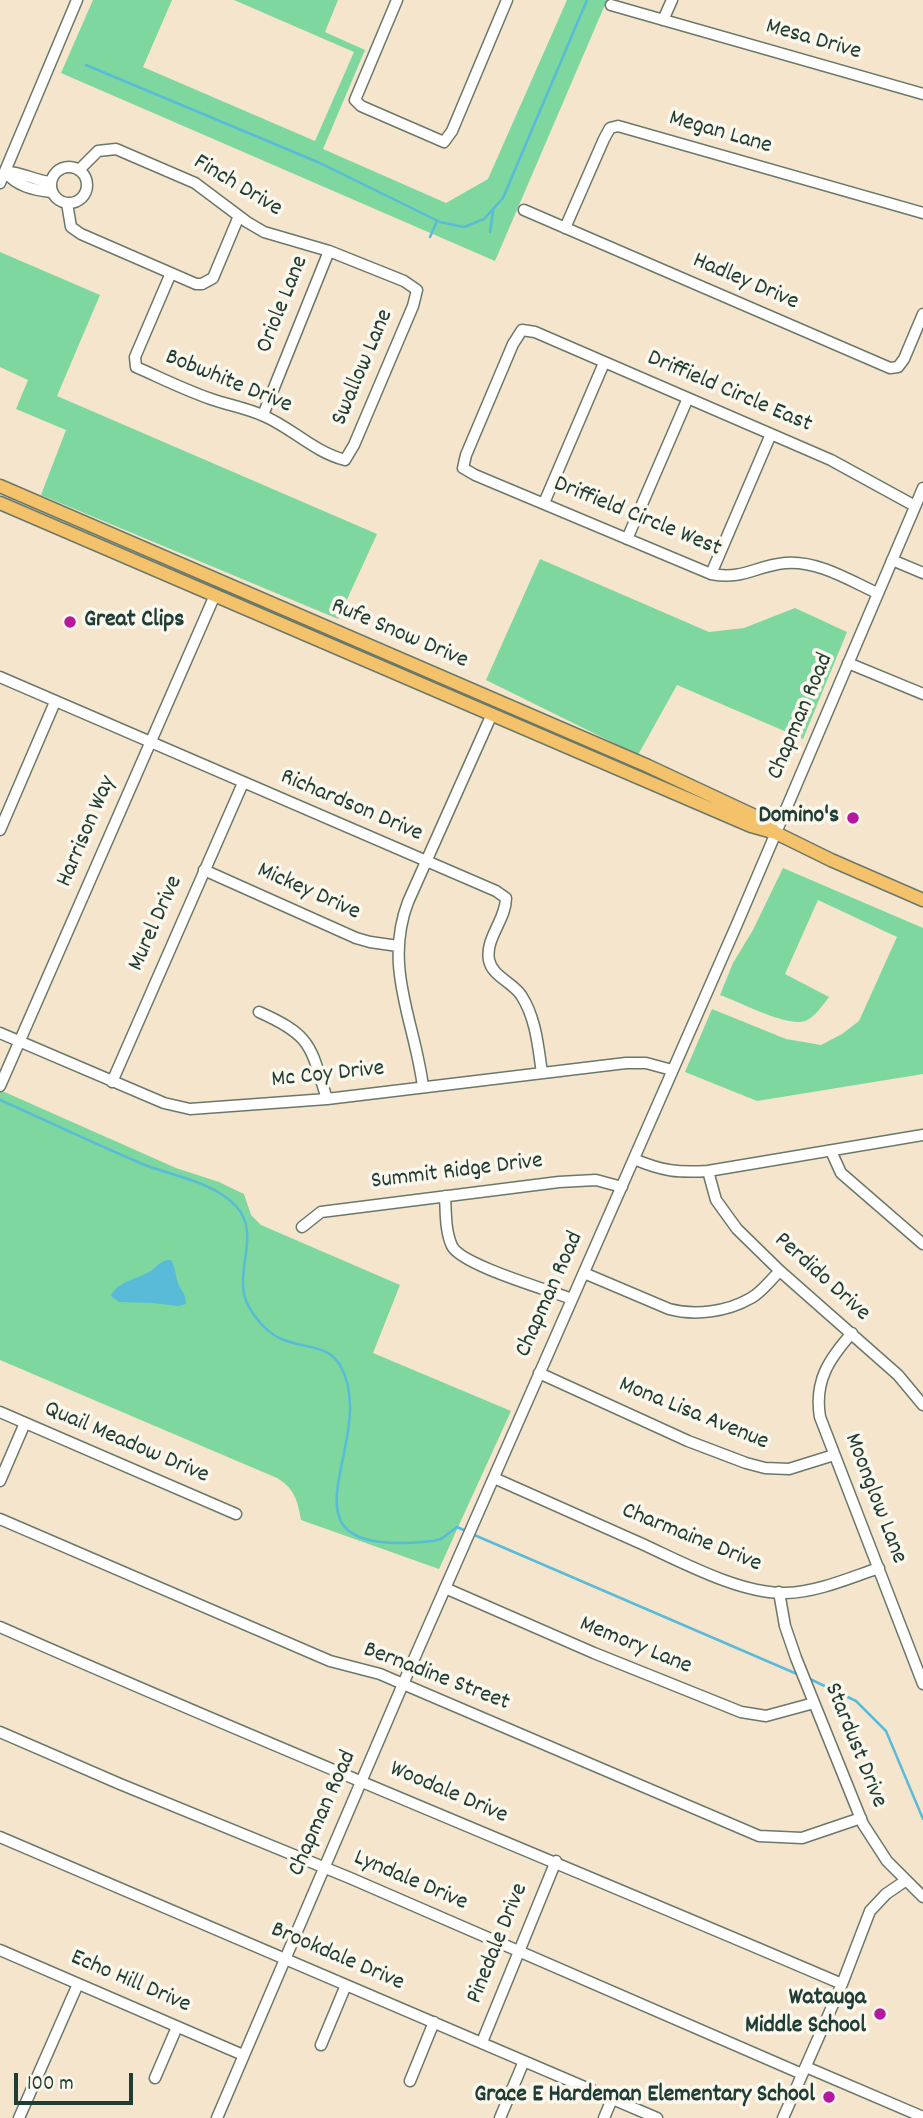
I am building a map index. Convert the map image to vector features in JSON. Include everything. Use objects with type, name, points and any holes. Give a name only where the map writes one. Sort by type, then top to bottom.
[{"type":"main road","name":"Rufe Snow Drive","points":[[0,486],[643,764],[755,816],[776,833]]},
{"type":"main road","name":"Rufe Snow Drive","points":[[0,503],[751,826],[776,833],[923,900]]},
{"type":"street","points":[[51,187],[36,191],[2,177],[77,0]]},
{"type":"street","points":[[397,0],[355,100],[361,106],[444,142],[452,131],[507,0]]},
{"type":"street","points":[[663,20],[672,0]]},
{"type":"street","name":"Mesa Drive","points":[[611,5],[923,94]]},
{"type":"street","name":"Megan Lane","points":[[565,228],[604,138],[610,128],[618,126],[923,214]]},
{"type":"street","name":"Finch Drive","points":[[79,170],[98,151],[116,149],[195,183],[264,232],[329,251],[404,281],[417,290]]},
{"type":"street","points":[[67,166],[79,170],[86,181],[84,194],[74,203],[60,201],[51,187],[56,172],[67,166]]},
{"type":"street","points":[[67,203],[71,227],[81,234],[196,284],[213,278],[239,216]]},
{"type":"street","name":"Hadley Drive","points":[[524,210],[890,368],[898,367],[904,359],[923,314]]},
{"type":"street","name":"Oriole Lane","points":[[263,415],[329,251]]},
{"type":"street","name":"Bobwhite Drive","points":[[171,273],[134,362],[136,367],[177,385],[263,415],[319,450],[345,460]]},
{"type":"street","name":"Swallow Lane","points":[[345,460],[354,445],[413,306],[417,290]]},
{"type":"street","name":"Driffield Circle East","points":[[463,468],[471,442],[513,344],[522,330],[535,332],[831,460],[915,506]]},
{"type":"street","points":[[544,503],[604,363]]},
{"type":"street","points":[[627,539],[688,398]]},
{"type":"street","points":[[711,574],[771,434]]},
{"type":"street","name":"Driffield Circle West","points":[[463,468],[711,574],[729,577],[786,563],[802,564],[817,567],[877,593]]},
{"type":"street","name":"Chapman Road","points":[[216,2118],[776,833],[923,488]]},
{"type":"street","points":[[891,560],[923,573]]},
{"type":"street","name":"Harrison Way","points":[[0,1086],[215,595]]},
{"type":"street","points":[[848,663],[923,694]]},
{"type":"street","name":"Richardson Drive","points":[[0,677],[496,891],[506,898],[506,909],[489,946],[491,967],[515,988],[530,1010],[542,1073]]},
{"type":"street","points":[[0,831],[55,702]]},
{"type":"street","points":[[423,1087],[416,1041],[398,979],[398,946],[402,918],[492,714]]},
{"type":"street","name":"Murel Drive","points":[[112,1082],[243,783]]},
{"type":"street","name":"Mickey Drive","points":[[204,870],[356,938],[370,943],[398,946]]},
{"type":"street","points":[[258,1012],[280,1022],[307,1042],[327,1099]]},
{"type":"street","name":"Mc Coy Drive","points":[[0,1033],[112,1082],[164,1103],[190,1110],[327,1099],[626,1063],[646,1063],[672,1070]]},
{"type":"street","points":[[634,1159],[676,1173],[708,1171],[923,1135]]},
{"type":"street","points":[[831,1151],[841,1173],[923,1244]]},
{"type":"street","name":"Perdido Drive","points":[[708,1171],[716,1200],[728,1219],[780,1271],[898,1375],[923,1405]]},
{"type":"street","name":"Summit Ridge Drive","points":[[302,1227],[321,1212],[444,1196],[582,1180],[596,1180],[622,1187]]},
{"type":"street","points":[[444,1196],[448,1232],[452,1247],[457,1253],[484,1267],[572,1299]]},
{"type":"street","points":[[584,1273],[669,1309],[693,1313],[725,1308],[751,1298],[780,1271]]},
{"type":"street","name":"Moonglow Lane","points":[[852,1333],[833,1354],[821,1380],[818,1392],[820,1417],[923,1684]]},
{"type":"street","name":"Mona Lisa Avenue","points":[[540,1373],[688,1441],[746,1463],[765,1468],[789,1469],[834,1455]]},
{"type":"street","name":"Quail Meadow Drive","points":[[0,1412],[236,1514]]},
{"type":"street","points":[[0,1481],[25,1423]]},
{"type":"street","name":"Charmaine Drive","points":[[494,1478],[719,1577],[758,1590],[811,1590],[879,1568]]},
{"type":"street","name":"Bernadine Street","points":[[0,1519],[330,1661],[380,1674],[759,1836],[802,1838],[861,1818]]},
{"type":"street","name":"Memory Lane","points":[[445,1588],[594,1653],[741,1712],[766,1716],[814,1703]]},
{"type":"street","name":"Stardust Drive","points":[[779,1592],[785,1626],[796,1658],[861,1818],[887,1861],[923,1898]]},
{"type":"street","name":"Woodale Drive","points":[[0,1627],[842,1984]]},
{"type":"street","name":"Lyndale Drive","points":[[0,1732],[804,2070],[923,2117]]},
{"type":"street","name":"Brookdale Drive","points":[[0,1837],[657,2118]]},
{"type":"street","name":"Pinedale Drive","points":[[482,2042],[556,1861]]},
{"type":"street","points":[[783,2118],[842,1984],[870,1911],[886,1894],[905,1881]]},
{"type":"street","name":"Echo Hill Drive","points":[[0,1950],[243,2055]]},
{"type":"street","points":[[19,2118],[78,1984]]},
{"type":"street","points":[[321,2045],[346,1985]]},
{"type":"street","points":[[410,2081],[434,2022]]},
{"type":"street","points":[[155,2078],[177,2027]]},
{"type":"street","points":[[500,2118],[524,2061]]},
{"type":"street","points":[[604,2118],[612,2099]]},
{"type":"green space","points":[[93,0],[172,0],[143,67],[315,141],[354,52],[234,0],[338,0],[325,32],[365,50],[323,149],[446,203],[488,179],[567,0],[607,0],[495,261],[61,73]]},
{"type":"green space","points":[[0,252],[100,295],[57,396],[377,534],[338,619],[41,495],[66,430],[16,409],[28,380],[0,367]]},
{"type":"green space","points":[[540,559],[709,632],[744,628],[795,608],[847,632],[803,739],[677,685],[638,755],[486,680]]},
{"type":"green space","points":[[783,868],[923,928],[923,1074],[757,1101],[685,1072],[712,1009],[786,1039],[821,1045],[859,1021],[897,937],[818,900],[785,974],[829,997],[815,1014],[805,1021],[787,1020],[720,995],[733,963],[753,930]]},
{"type":"green space","points":[[0,1090],[176,1168],[219,1182],[244,1194],[251,1215],[261,1225],[400,1285],[373,1353],[511,1411],[439,1569],[301,1520],[294,1496],[288,1486],[277,1478],[0,1360]]},
{"type":"water","points":[[167,1260],[173,1263],[186,1304],[178,1306],[119,1302],[111,1296],[122,1284],[149,1272]]},
{"type":"waterway","points":[[86,65],[320,163],[440,222],[464,227],[484,219],[503,198],[587,0]]},
{"type":"waterway","points":[[490,232],[493,211]]},
{"type":"waterway","points":[[430,237],[437,221]]},
{"type":"waterway","points":[[0,1100],[140,1163],[204,1185],[236,1206],[247,1229],[243,1279],[247,1303],[254,1314],[262,1325],[278,1338],[322,1350],[340,1365],[349,1396],[348,1428],[337,1489],[338,1514],[351,1532],[381,1542],[433,1541],[441,1539],[457,1527],[466,1531]]},
{"type":"waterway","points":[[472,1534],[797,1674]]},
{"type":"waterway","points":[[810,1679],[856,1701],[886,1731],[923,1819]]},
{"type":"place","name":"Great Clips","points":[[70,622]]},
{"type":"place","name":"Domino's","points":[[853,818]]},
{"type":"place","name":"Watauga Middle School","points":[[880,2014]]},
{"type":"place","name":"Grace E Hardeman Elementary School","points":[[829,2097]]}]
